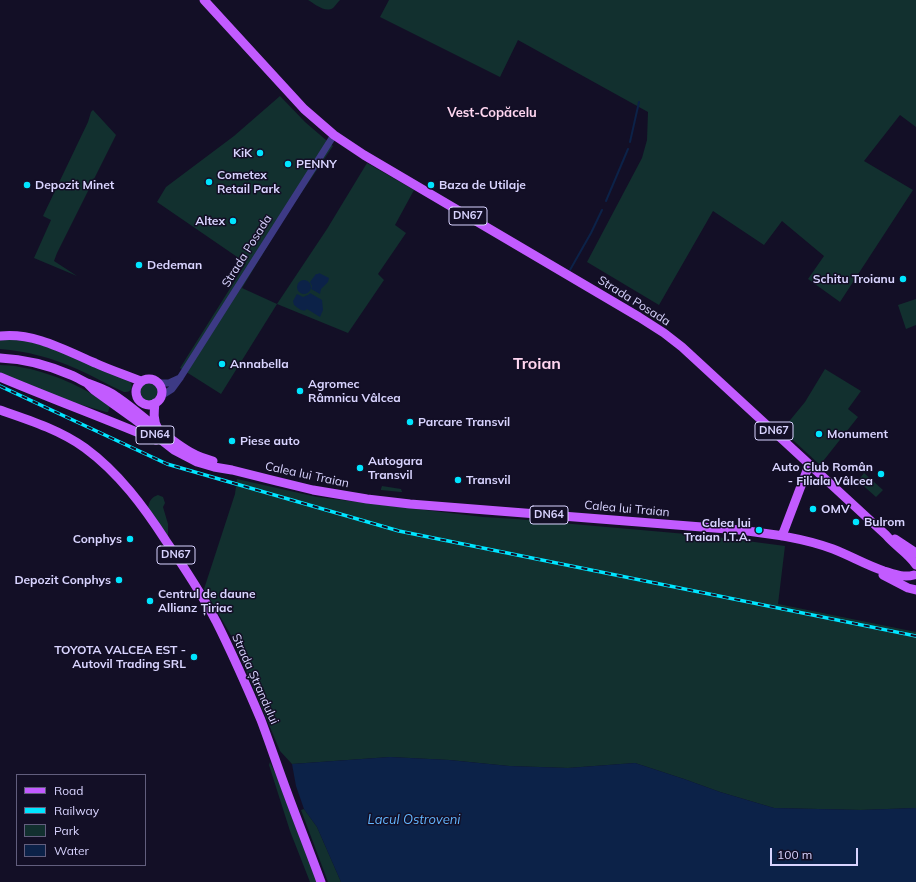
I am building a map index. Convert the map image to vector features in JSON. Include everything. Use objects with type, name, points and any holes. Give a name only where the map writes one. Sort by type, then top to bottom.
[{"type":"main road","name":"Strada Posada","points":[[204,0],[312,118],[334,136],[664,333],[703,366],[913,560],[916,565]]},
{"type":"main road","points":[[0,336],[28,337],[47,343],[141,381],[152,379],[158,383],[162,389],[160,399],[155,404],[146,405],[139,400],[136,392],[137,386],[141,381]]},
{"type":"main road","name":"Calea lui Traian","points":[[1,358],[42,364],[72,375],[98,387],[190,452],[223,464],[232,470]]},
{"type":"main road","points":[[0,377],[166,444]]},
{"type":"main road","points":[[108,420],[114,415],[116,401],[136,392]]},
{"type":"main road","name":"Calea lui Traian","points":[[116,401],[143,426],[166,444],[184,456],[197,462],[313,490],[410,504],[740,530],[782,536],[833,549],[874,568],[901,576],[907,577],[915,573]]},
{"type":"main road","points":[[155,404],[154,416],[159,430]]},
{"type":"main road","name":"Strada Ștrandului","points":[[0,410],[54,430],[77,443],[97,458],[110,469],[125,486],[150,518],[180,562],[207,605],[235,660],[261,721],[321,882]]},
{"type":"main road","points":[[782,536],[809,464]]},
{"type":"main road","name":"Strada Posada","points":[[886,535],[902,543],[916,553]]},
{"type":"main road","name":"Calea lui Traian","points":[[874,568],[884,576],[908,588],[916,589]]},
{"type":"main road","points":[[915,573],[913,583],[916,589]]},
{"type":"street","name":"Strada Posada","points":[[161,396],[172,390],[180,378],[334,136]]},
{"type":"street","points":[[158,383],[169,383],[180,378]]},
{"type":"green space","points":[[308,0],[340,0],[333,8],[323,9]]},
{"type":"green space","points":[[389,0],[916,0],[916,127],[900,115],[864,161],[913,190],[840,302],[808,279],[824,256],[782,221],[764,245],[713,211],[659,305],[587,262],[642,158],[647,140],[648,112],[518,40],[500,77],[380,17]]},
{"type":"green space","points":[[280,96],[305,122],[333,146],[285,217],[242,288],[277,304],[221,394],[180,368],[246,263],[157,202],[166,187],[234,136]]},
{"type":"green space","points":[[93,110],[116,135],[54,261],[77,276],[34,258],[51,220],[43,216]]},
{"type":"green space","points":[[367,163],[414,190],[395,225],[406,233],[378,274],[384,280],[348,333],[277,304],[327,229]]},
{"type":"green space","points":[[916,299],[916,325],[906,329],[898,305]]},
{"type":"green space","points":[[0,340],[24,340],[51,348],[130,381],[132,385],[131,389],[128,392],[124,392],[77,369],[49,358],[20,351],[0,349]]},
{"type":"green space","points":[[0,365],[10,365],[31,369],[52,375],[88,392],[110,406],[108,412],[75,403],[0,374]]},
{"type":"green space","points":[[825,369],[861,391],[848,409],[858,417],[820,465],[782,430],[805,402]]},
{"type":"green space","points":[[149,383],[155,386],[158,392],[155,398],[149,401],[143,398],[140,392],[143,386]]},
{"type":"green space","points":[[864,473],[883,490],[876,497],[858,481]]},
{"type":"green space","points":[[237,479],[317,497],[483,517],[709,536],[785,546],[778,604],[916,632],[916,808],[861,810],[774,808],[720,792],[635,763],[568,768],[509,766],[449,760],[390,757],[292,764],[280,751],[232,637],[204,589],[235,494]]},
{"type":"green space","points":[[382,486],[401,489],[402,492],[381,490]]},
{"type":"green space","points":[[158,495],[163,497],[165,503],[163,507],[168,524],[168,538],[148,508],[151,500]]},
{"type":"green space","points":[[270,762],[317,882],[310,882],[290,831],[269,765]]},
{"type":"green space","points":[[304,809],[317,827],[341,882],[328,882],[301,810]]},
{"type":"water","points":[[319,273],[329,278],[328,282],[321,289],[320,294],[311,289],[312,286],[310,282],[316,274]]},
{"type":"water","points":[[304,280],[309,282],[311,287],[309,292],[304,294],[299,292],[297,287],[299,282]]},
{"type":"water","points":[[310,293],[322,300],[323,310],[320,317],[307,309],[302,310],[294,305],[293,301],[297,294],[303,297]]},
{"type":"water","name":"Lacul Ostroveni","points":[[390,757],[449,760],[509,766],[568,768],[635,763],[720,792],[774,808],[861,810],[916,808],[916,882],[341,882],[317,827],[304,809],[296,786],[292,764]]},
{"type":"waterway","points":[[630,142],[639,102]]},
{"type":"waterway","points":[[606,201],[628,149]]},
{"type":"waterway","points":[[570,270],[602,210]]},
{"type":"railway","points":[[0,386],[167,464],[399,531],[916,636]]},
{"type":"place","name":"KiK","points":[[260,153]]},
{"type":"place","name":"PENNY","points":[[288,164]]},
{"type":"place","name":"Cometex Retail Park","points":[[209,182]]},
{"type":"place","name":"Depozit Minet","points":[[27,185]]},
{"type":"place","name":"Baza de Utilaje","points":[[431,185]]},
{"type":"place","name":"Altex","points":[[233,221]]},
{"type":"place","name":"Dedeman","points":[[139,265]]},
{"type":"place","name":"Schitu Troianu","points":[[903,279]]},
{"type":"place","name":"Annabella","points":[[222,364]]},
{"type":"place","name":"Agromec Râmnicu Vâlcea","points":[[300,391]]},
{"type":"place","name":"Parcare Transvil","points":[[410,422]]},
{"type":"place","name":"Monument","points":[[819,434]]},
{"type":"place","name":"Piese auto","points":[[232,441]]},
{"type":"place","name":"Autogara Transvil","points":[[360,468]]},
{"type":"place","name":"Auto Club Român - Filiala Vâlcea","points":[[881,474]]},
{"type":"place","name":"Transvil","points":[[458,480]]},
{"type":"place","name":"OMV","points":[[813,509]]},
{"type":"place","name":"Bulrom","points":[[856,522]]},
{"type":"place","name":"Calea lui Traian I.T.A.","points":[[759,530]]},
{"type":"place","name":"Conphys","points":[[130,539]]},
{"type":"place","name":"Depozit Conphys","points":[[119,580]]},
{"type":"place","name":"Centrul de daune Allianz Țiriac","points":[[150,601]]},
{"type":"place","name":"TOYOTA VALCEA EST - Autovil Trading SRL","points":[[194,657]]},
{"type":"district","name":"Vest-Copăcelu","points":[[492,113]]},
{"type":"district","name":"Troian","points":[[537,364]]}]
